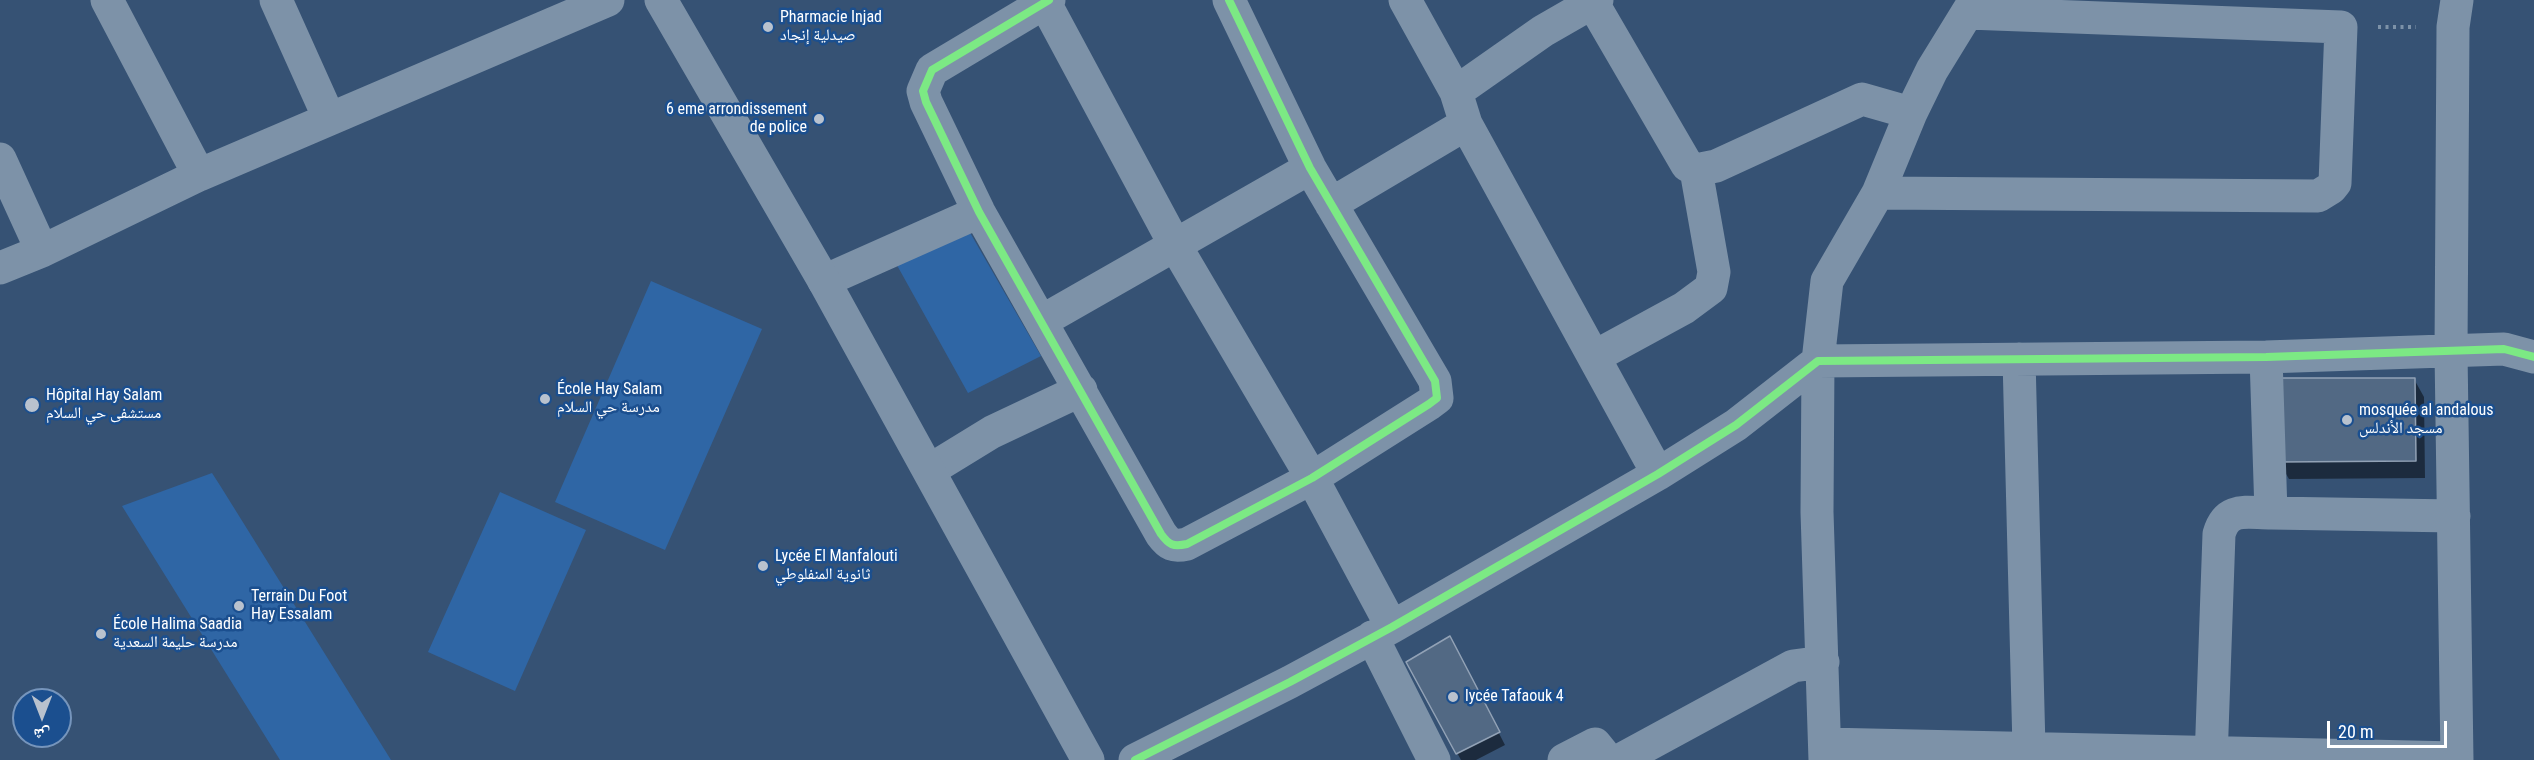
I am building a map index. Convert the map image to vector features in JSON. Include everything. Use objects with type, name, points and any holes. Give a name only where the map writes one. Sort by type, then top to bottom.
[{"type":"street","points":[[107,0],[200,175]]},
{"type":"street","points":[[276,0],[329,118]]},
{"type":"street","points":[[0,268],[42,251],[200,175],[329,118],[609,0]]},
{"type":"street","points":[[661,0],[824,280],[1088,760]]},
{"type":"street","points":[[1229,0],[1311,168],[1435,381],[1438,392],[1437,399],[1312,478],[1187,544],[1176,546],[1168,544],[1161,534],[979,212],[926,102],[923,91],[932,70],[1031,5],[1312,478],[1382,632],[1434,760]]},
{"type":"street","points":[[1405,0],[1456,92],[1466,124],[1658,474]]},
{"type":"street","points":[[1456,92],[1543,31],[1594,1],[1687,165],[1696,170],[1716,166],[1862,99],[1911,113]]},
{"type":"street","points":[[1878,193],[2318,196],[2335,183],[2341,27],[1971,7],[1932,70],[1911,113],[1878,193],[1827,280],[1818,361],[1817,512],[1825,752],[2029,748],[2211,756],[2457,759],[2451,352],[2455,13]]},
{"type":"street","points":[[1331,204],[1466,124]]},
{"type":"street","points":[[0,159],[42,251]]},
{"type":"street","points":[[1042,321],[1311,168]]},
{"type":"street","points":[[1594,357],[1684,308],[1711,288],[1714,272],[1696,170]]},
{"type":"street","points":[[824,280],[979,212]]},
{"type":"street","points":[[1135,760],[1290,682],[1382,632],[1658,474],[1736,425],[1818,361],[2266,357],[2504,349],[2534,357]]},
{"type":"street","points":[[2266,357],[2271,513]]},
{"type":"street","points":[[2019,359],[2029,748]]},
{"type":"street","points":[[930,470],[992,432],[1081,390]]},
{"type":"street","points":[[2211,756],[2219,534],[2226,518],[2235,513],[2454,516]]},
{"type":"street","points":[[1620,760],[1792,666],[1823,662]]},
{"type":"street","points":[[1564,760],[1595,744],[1608,760]]},
{"type":"path","points":[[2341,27],[2455,13]]},
{"type":"shaded area","points":[[961,217],[1041,356],[968,393],[893,258]]},
{"type":"shaded area","points":[[651,281],[762,329],[665,550],[555,502]]},
{"type":"shaded area","name":"Terrain Du Foot Hay Essalam","points":[[212,473],[391,760],[280,760],[122,506]]},
{"type":"shaded area","points":[[500,492],[586,530],[515,691],[428,652]]},
{"type":"building","name":"mosquée al andalous مسجد الأندلس","points":[[2277,378],[2415,378],[2416,461],[2278,462]]},
{"type":"building","name":"lycée Tafaouk 4","points":[[1450,636],[1500,732],[1456,754],[1406,662]]},
{"type":"cycle path","points":[[1049,0],[932,70],[923,91],[926,102],[979,212],[1161,534],[1169,543],[1178,545],[1187,544],[1312,478],[1437,398],[1435,381],[1310,168],[1229,0]]},
{"type":"cycle path","points":[[1135,760],[1290,682],[1392,627],[1658,474],[1736,425],[1818,361],[2266,357],[2504,349],[2534,357]]},
{"type":"place","name":"Pharmacie Injad صيدلية إنجاد","points":[[768,27]]},
{"type":"place","name":"6 eme arrondissement de police","points":[[819,119]]},
{"type":"place","name":"École Hay Salam مدرسة حي السلام","points":[[545,399]]},
{"type":"place","name":"Hôpital Hay Salam مستشفى حي السلام","points":[[32,405]]},
{"type":"place","name":"mosquée al andalous مسجد الأندلس","points":[[2347,420]]},
{"type":"place","name":"Lycée El Manfalouti ثانوية المنفلوطي","points":[[763,566]]},
{"type":"place","name":"Terrain Du Foot Hay Essalam","points":[[239,606]]},
{"type":"place","name":"École Halima Saadia مدرسة حليمة السعدية","points":[[101,634]]},
{"type":"place","name":"lycée Tafaouk 4","points":[[1453,697]]}]
